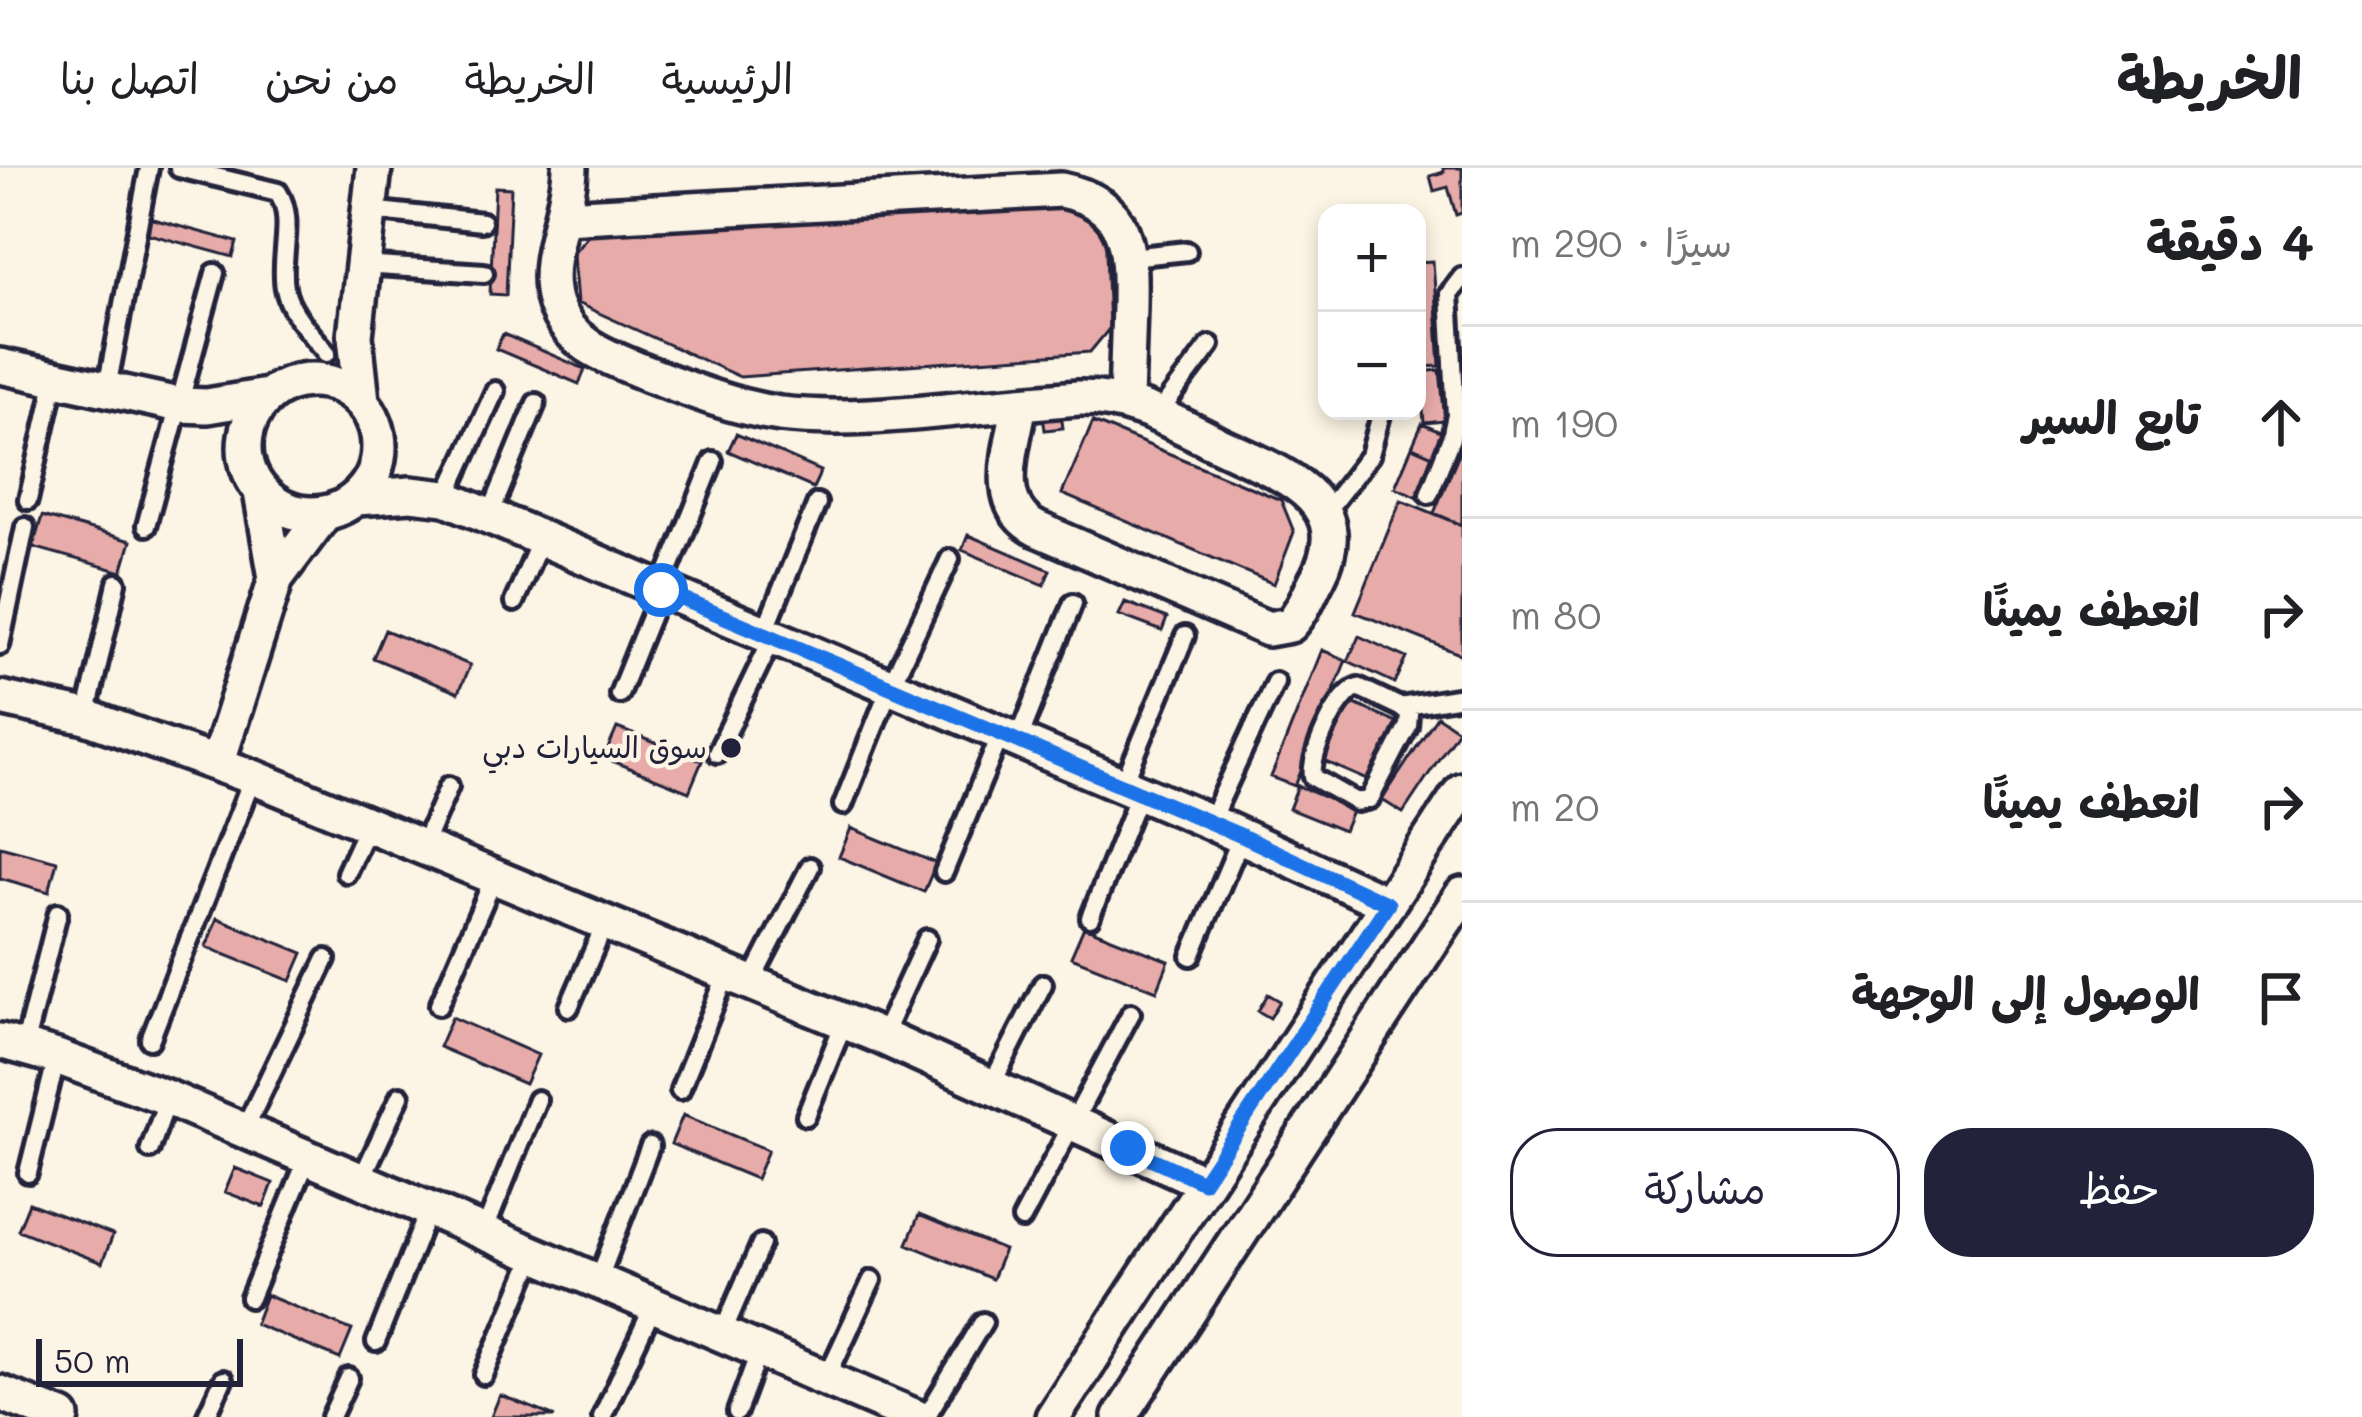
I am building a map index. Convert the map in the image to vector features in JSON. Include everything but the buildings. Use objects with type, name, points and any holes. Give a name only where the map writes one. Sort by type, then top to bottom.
[{"type":"street","points":[[357,498],[378,465],[356,368],[358,303],[374,168]]},
{"type":"street","points":[[570,168],[552,267],[557,310],[568,329],[603,355],[718,400],[781,414],[844,416],[1078,398],[1126,401],[1291,480],[1316,500],[1329,530],[1325,562],[1298,617],[1280,630],[1268,629],[1025,523],[1015,513],[1007,487],[1020,403]]},
{"type":"street","points":[[563,217],[1061,190],[1079,193],[1110,212],[1130,257],[1126,401]]},
{"type":"street","points":[[303,380],[327,353],[358,303]]},
{"type":"street","points":[[0,366],[179,405],[207,406],[267,396]]},
{"type":"street","points":[[244,454],[245,433],[267,396],[303,380],[335,383],[369,413],[394,451],[442,497]]},
{"type":"street","points":[[179,405],[244,454],[260,492],[276,578]]},
{"type":"street","points":[[260,492],[300,514],[324,514],[357,498],[384,494],[442,497],[1210,822],[1388,904]]},
{"type":"street","points":[[217,764],[276,578],[324,514]]},
{"type":"street","points":[[0,698],[86,717],[254,777],[882,1036],[1203,1182]]},
{"type":"street","points":[[1053,1417],[1462,790]]},
{"type":"street","points":[[1120,1417],[1462,895]]},
{"type":"street","points":[[27,1049],[168,1098],[916,1417]]},
{"type":"street","points":[[7,1403],[62,1417]]},
{"type":"lane","points":[[107,388],[149,168]]},
{"type":"lane","points":[[179,168],[278,192],[287,218],[287,297],[327,353]]},
{"type":"lane","points":[[369,210],[482,221]]},
{"type":"lane","points":[[1130,257],[1187,251]]},
{"type":"lane","points":[[362,265],[484,273]]},
{"type":"lane","points":[[146,526],[215,273]]},
{"type":"lane","points":[[1429,494],[1459,407],[1456,316],[1449,294],[1462,277]]},
{"type":"lane","points":[[1158,414],[1210,345]]},
{"type":"lane","points":[[28,500],[56,378]]},
{"type":"lane","points":[[442,497],[495,391]]},
{"type":"lane","points":[[489,517],[536,403]]},
{"type":"lane","points":[[1324,514],[1370,455],[1380,420]]},
{"type":"lane","points":[[619,694],[713,461]]},
{"type":"lane","points":[[717,753],[817,503]]},
{"type":"lane","points":[[0,645],[26,527]]},
{"type":"lane","points":[[514,602],[541,539]]},
{"type":"lane","points":[[843,805],[890,687],[950,559]]},
{"type":"lane","points":[[86,717],[117,583]]},
{"type":"lane","points":[[944,872],[1073,603]]},
{"type":"lane","points":[[1090,917],[1185,636]]},
{"type":"lane","points":[[1210,822],[1275,682]]},
{"type":"lane","points":[[1400,707],[1409,714],[1408,726],[1370,799],[1358,802],[1313,777],[1313,760],[1345,692],[1358,687],[1400,707],[1462,698]]},
{"type":"lane","points":[[150,1040],[254,777]]},
{"type":"lane","points":[[422,848],[449,786]]},
{"type":"lane","points":[[346,874],[368,825]]},
{"type":"lane","points":[[1191,956],[1242,836]]},
{"type":"lane","points":[[680,1090],[738,979],[810,867]]},
{"type":"lane","points":[[439,1004],[494,878]]},
{"type":"lane","points":[[28,1173],[27,1049],[58,914]]},
{"type":"lane","points":[[568,1006],[605,924]]},
{"type":"lane","points":[[882,1036],[927,939]]},
{"type":"lane","points":[[244,1130],[326,959]]},
{"type":"lane","points":[[991,1086],[1043,984]]},
{"type":"lane","points":[[1022,1219],[1131,1013]]},
{"type":"lane","points":[[806,1116],[844,1023]]},
{"type":"lane","points":[[361,1180],[400,1096]]},
{"type":"lane","points":[[150,1149],[168,1098]]},
{"type":"lane","points":[[484,1232],[537,1100]]},
{"type":"lane","points":[[598,1281],[650,1146]]},
{"type":"lane","points":[[250,1298],[308,1157]]},
{"type":"lane","points":[[376,1342],[429,1209]]},
{"type":"lane","points":[[722,1334],[761,1244]]},
{"type":"lane","points":[[484,1375],[535,1254]]},
{"type":"lane","points":[[827,1377],[872,1280]]},
{"type":"lane","points":[[602,1417],[655,1305]]},
{"type":"lane","points":[[926,1417],[983,1322]]},
{"type":"lane","points":[[736,1412],[760,1350]]},
{"type":"lane","points":[[331,1417],[349,1378]]},
{"type":"lane","points":[[206,1417],[223,1380]]},
{"type":"place","name":"سوق السيارات دبي","points":[[731,748]]},
{"type":"route","points":[[661,590],[1242,836],[1388,904],[1203,1182],[1128,1148]]}]
